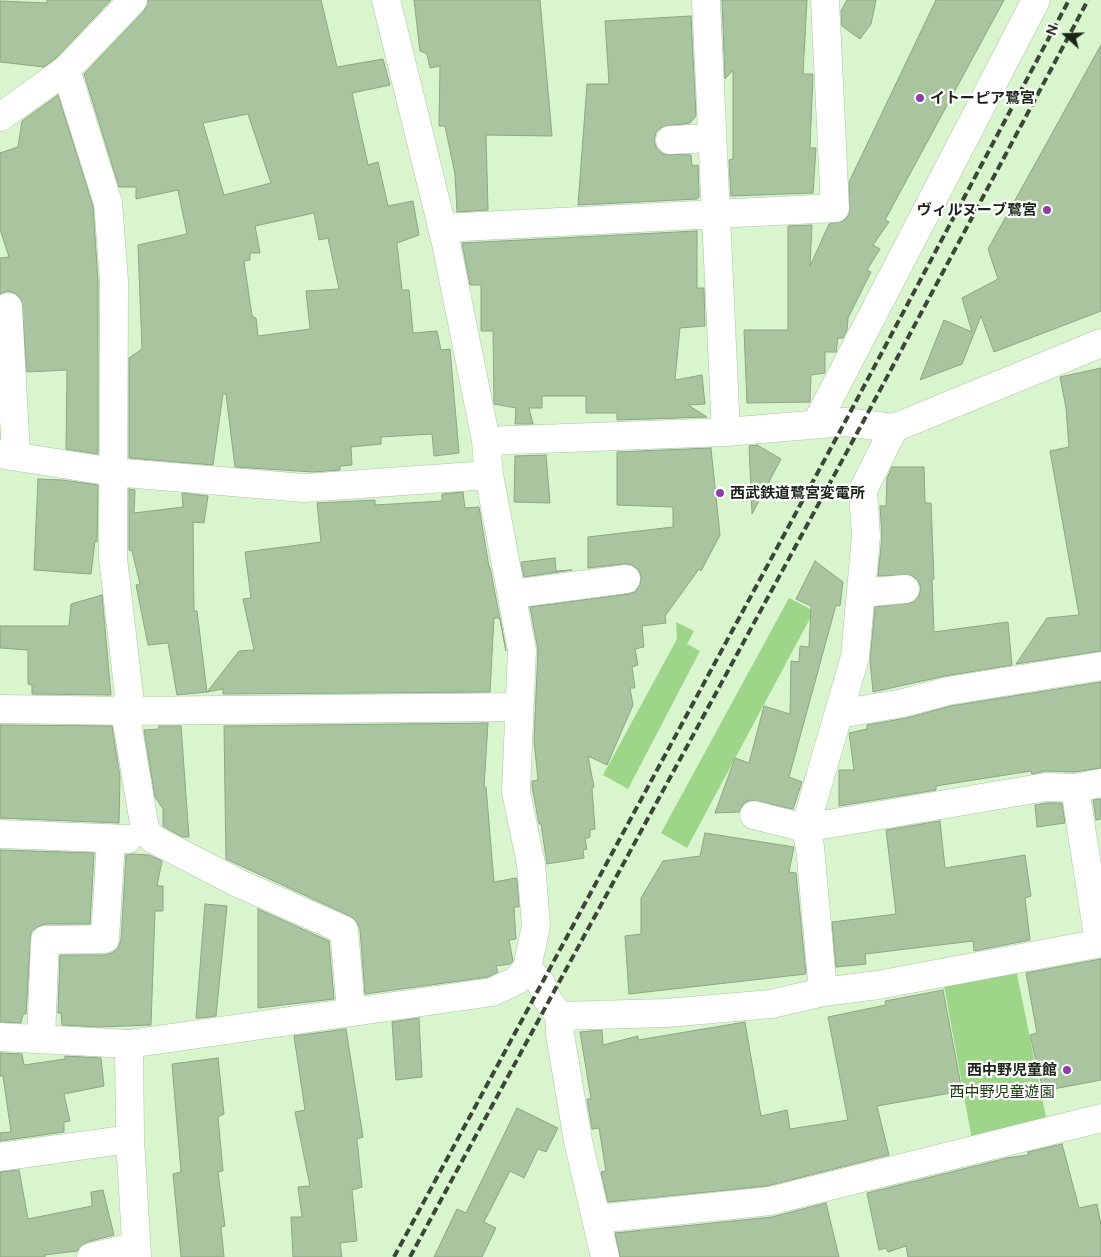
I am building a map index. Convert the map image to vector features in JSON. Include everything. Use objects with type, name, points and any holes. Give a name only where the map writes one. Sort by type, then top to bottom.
[{"type":"street","points":[[0,116],[66,70],[133,0]]},
{"type":"street","points":[[0,1037],[128,1044],[492,992],[516,981],[527,968],[536,926],[531,864],[516,792],[518,707],[522,650],[489,476],[486,441],[442,228],[386,0]]},
{"type":"street","points":[[706,0],[726,432]]},
{"type":"street","points":[[442,228],[835,208],[824,0]]},
{"type":"street","points":[[816,424],[1036,0]]},
{"type":"street","points":[[66,70],[108,203],[114,281],[113,558],[129,695],[125,711],[145,829],[153,839],[238,883],[344,930],[351,1011]]},
{"type":"street","points":[[670,140],[712,138]]},
{"type":"street","points":[[8,307],[8,455],[113,472],[304,488],[489,476]]},
{"type":"street","points":[[486,441],[726,432],[863,422],[894,428],[1101,343]]},
{"type":"street","points":[[823,992],[810,847],[805,828],[855,657],[866,536],[863,490],[894,428]]},
{"type":"street","points":[[512,594],[626,579]]},
{"type":"street","points":[[861,592],[904,589]]},
{"type":"street","points":[[839,714],[903,703],[948,690],[1101,666]]},
{"type":"street","points":[[0,709],[125,711],[518,707]]},
{"type":"street","points":[[560,1016],[666,1013],[772,1004],[823,992],[878,985],[1100,943],[1088,786],[1046,787],[805,828],[754,815]]},
{"type":"street","points":[[0,834],[153,839]]},
{"type":"street","points":[[42,1039],[45,940],[105,939],[111,839]]},
{"type":"street","points":[[527,968],[542,983],[548,1002],[560,1016],[560,1034],[578,1141],[605,1257]]},
{"type":"street","points":[[91,1257],[136,1252],[130,1139],[128,1044]]},
{"type":"street","points":[[596,1219],[770,1201],[1101,1120]]},
{"type":"street","points":[[0,1156],[130,1139]]},
{"type":"green space","points":[[789,598],[814,611],[687,848],[661,833]]},
{"type":"green space","points":[[676,622],[694,631],[687,644],[700,651],[628,789],[603,775],[677,639]]},
{"type":"green space","name":"西中野児童遊園","points":[[1016,969],[1047,1122],[972,1140],[943,980]]},
{"type":"building","points":[[47,0],[111,0],[56,58],[44,67],[0,62],[0,1],[47,3]]},
{"type":"building","points":[[148,0],[321,0],[337,67],[383,59],[390,85],[352,93],[368,165],[378,162],[388,206],[413,201],[419,235],[397,243],[402,290],[409,290],[413,333],[437,331],[441,350],[450,349],[459,453],[434,456],[432,434],[381,437],[381,444],[351,447],[352,465],[340,466],[340,470],[313,472],[235,467],[226,394],[223,394],[213,465],[129,458],[129,358],[142,349],[138,245],[187,234],[178,190],[136,199],[136,187],[119,187],[84,74],[144,11]],"holes":[[[248,114],[271,183],[224,195],[203,123]],[[314,213],[319,240],[328,238],[339,289],[306,291],[310,329],[258,336],[256,318],[252,316],[244,261],[250,260],[250,253],[260,253],[255,226]]]},
{"type":"building","points":[[414,0],[540,0],[552,136],[486,135],[488,210],[457,212],[455,174],[445,126],[439,126],[440,66],[430,68],[427,54],[420,51]]},
{"type":"building","points":[[722,0],[807,0],[803,74],[813,74],[810,148],[816,148],[813,193],[731,196],[729,160],[733,159],[733,70],[725,79]]},
{"type":"building","points":[[847,0],[876,0],[871,24],[860,39],[842,26],[841,11]]},
{"type":"building","points":[[936,0],[1004,0],[885,220],[889,222],[873,245],[880,249],[867,270],[871,272],[848,318],[847,330],[843,338],[838,338],[836,352],[825,352],[825,373],[811,375],[810,402],[747,403],[744,330],[788,330],[788,226],[812,225],[810,266],[829,224],[843,221],[849,215],[849,182]]},
{"type":"building","points":[[691,16],[696,116],[690,123],[662,127],[656,132],[654,141],[657,149],[663,154],[691,155],[692,166],[698,165],[699,197],[697,199],[578,205],[587,84],[609,84],[605,21]]},
{"type":"building","name":"ヴィルヌーブ鷺宮","points":[[1101,45],[1101,311],[994,352],[981,316],[962,364],[920,380],[944,320],[972,332],[962,298],[998,279],[988,249]]},
{"type":"building","points":[[58,95],[93,206],[98,282],[98,454],[66,449],[67,370],[27,372],[21,299],[15,293],[7,291],[0,294],[0,258],[9,257],[0,229],[0,153],[18,147],[22,121]]},
{"type":"building","points":[[697,231],[697,288],[704,288],[705,326],[680,328],[675,380],[702,375],[705,404],[688,405],[707,417],[617,420],[617,413],[586,413],[586,396],[542,396],[542,408],[529,408],[533,424],[515,424],[516,408],[494,404],[493,331],[481,331],[481,285],[470,285],[462,243]]},
{"type":"building","points":[[1101,368],[1101,651],[1016,664],[1047,618],[1079,615],[1050,451],[1069,447],[1066,408],[1060,377]]},
{"type":"building","points":[[757,445],[781,459],[752,514],[749,446]]},
{"type":"building","points":[[711,448],[720,535],[701,571],[699,569],[665,616],[666,623],[642,626],[644,647],[635,649],[638,665],[632,667],[635,688],[630,688],[633,705],[607,765],[588,756],[594,787],[592,788],[595,829],[590,830],[590,837],[585,839],[587,849],[583,850],[584,858],[547,864],[541,824],[539,824],[532,786],[532,781],[538,780],[534,740],[538,650],[530,607],[635,592],[640,585],[641,577],[639,570],[632,565],[624,564],[588,568],[588,537],[673,527],[673,507],[617,505],[617,452]]},
{"type":"building","points":[[546,455],[550,503],[514,502],[515,456]]},
{"type":"building","points":[[892,467],[924,467],[925,503],[931,503],[934,632],[1008,622],[1012,665],[945,676],[873,692],[870,660],[875,607],[914,602],[919,596],[921,588],[918,580],[911,575],[878,576],[882,537],[880,506],[886,506],[887,478]]},
{"type":"building","points":[[38,479],[98,485],[97,542],[95,541],[91,574],[34,570]]},
{"type":"building","points":[[129,489],[135,490],[134,513],[183,507],[182,493],[208,496],[204,523],[193,522],[194,611],[197,611],[207,692],[177,695],[168,643],[148,645],[136,585],[140,584],[132,551],[129,550]]},
{"type":"building","points":[[463,492],[465,508],[479,507],[500,618],[494,618],[490,692],[223,694],[223,689],[207,692],[239,651],[254,650],[243,599],[251,598],[245,552],[321,542],[317,503],[375,500],[375,505],[442,501],[442,494]]},
{"type":"building","points":[[555,558],[556,571],[572,570],[524,577],[521,562]]},
{"type":"building","points":[[815,561],[843,582],[840,606],[836,605],[789,777],[802,782],[793,809],[750,800],[743,804],[739,812],[715,813],[735,758],[749,763],[764,706],[790,714],[791,661],[799,662],[800,646],[809,647],[811,606],[796,599]]},
{"type":"building","points":[[102,595],[111,695],[32,694],[32,685],[28,684],[28,650],[0,648],[0,626],[69,626],[71,604]]},
{"type":"building","points":[[1101,682],[1101,768],[1074,772],[1046,771],[1032,774],[1031,771],[936,786],[936,790],[839,806],[839,770],[854,770],[849,733],[867,729],[867,725],[907,718],[951,706]]},
{"type":"building","points":[[488,723],[484,787],[486,787],[494,882],[516,878],[517,880],[519,907],[514,907],[516,939],[509,940],[513,961],[510,964],[496,966],[498,972],[488,977],[365,994],[360,929],[356,921],[350,916],[226,859],[224,726]]},
{"type":"building","points":[[0,725],[112,726],[120,777],[119,823],[0,818]]},
{"type":"building","points":[[159,726],[181,726],[189,837],[182,837],[163,826],[163,809],[155,797],[144,730],[159,729]]},
{"type":"building","points":[[1101,799],[1101,819],[1096,820],[1093,800]]},
{"type":"building","points":[[1062,803],[1065,823],[1037,827],[1035,805]]},
{"type":"building","points":[[940,821],[945,868],[1025,855],[1031,896],[1025,898],[1030,940],[974,951],[973,941],[865,954],[866,964],[836,967],[832,922],[896,914],[886,830]]},
{"type":"building","points":[[705,833],[794,847],[789,872],[796,873],[806,974],[629,994],[625,936],[641,934],[641,898],[663,861],[700,856]]},
{"type":"building","points":[[0,850],[94,853],[90,924],[45,924],[31,932],[26,1014],[23,1014],[21,1023],[0,1022]]},
{"type":"building","points":[[126,855],[149,855],[162,861],[157,886],[163,886],[163,911],[155,911],[151,1025],[98,1027],[62,1025],[61,1013],[58,1013],[60,955],[105,955],[112,953],[118,948],[121,940]]},
{"type":"building","points":[[205,904],[227,906],[216,1016],[196,1018]]},
{"type":"building","points":[[258,909],[329,941],[334,999],[258,1008]]},
{"type":"building","points":[[1101,959],[1101,1080],[1043,1091],[1030,1035],[1037,1033],[1026,973]]},
{"type":"building","points":[[943,990],[962,1091],[877,1106],[889,1155],[767,1186],[608,1202],[601,1172],[606,1171],[599,1128],[592,1129],[587,1099],[591,1099],[580,1032],[602,1030],[603,1045],[638,1036],[638,1040],[745,1022],[761,1116],[787,1110],[790,1129],[848,1120],[828,1017],[886,1005],[885,1001]]},
{"type":"building","points":[[419,1018],[422,1077],[396,1080],[392,1022]]},
{"type":"building","points":[[346,1029],[363,1137],[357,1139],[362,1187],[352,1190],[357,1241],[340,1243],[342,1257],[293,1257],[291,1217],[302,1217],[298,1187],[310,1186],[295,1112],[305,1110],[294,1036]]},
{"type":"building","points":[[0,1053],[22,1054],[24,1065],[65,1059],[65,1056],[101,1058],[104,1086],[64,1094],[70,1121],[64,1122],[64,1132],[0,1141],[0,1133],[11,1132],[3,1076],[0,1076]]},
{"type":"building","points":[[218,1058],[224,1114],[218,1117],[223,1171],[218,1172],[225,1226],[221,1227],[224,1257],[181,1257],[173,1174],[181,1172],[172,1064]]},
{"type":"building","points":[[517,1108],[558,1128],[546,1152],[538,1149],[524,1178],[510,1171],[484,1222],[496,1228],[482,1257],[434,1257],[457,1209],[466,1213]]},
{"type":"building","points":[[1062,1144],[1079,1208],[1097,1204],[1101,1225],[1101,1257],[908,1257],[906,1246],[888,1252],[886,1248],[879,1250],[867,1193],[1007,1158],[1028,1155],[1028,1152]]},
{"type":"building","points":[[19,1170],[28,1219],[92,1206],[91,1192],[103,1190],[114,1235],[87,1242],[77,1251],[45,1255],[45,1257],[0,1257],[0,1172]]},
{"type":"building","points":[[826,1203],[839,1257],[620,1257],[615,1233],[772,1217]]},
{"type":"railway","points":[[394,1257],[845,422],[1069,0]]},
{"type":"railway","points":[[410,1257],[863,422],[1088,0]]},
{"type":"place","name":"イトーピア鷺宮","points":[[920,98]]},
{"type":"place","name":"ヴィルヌーブ鷺宮","points":[[1047,210]]},
{"type":"place","name":"西武鉄道鷺宮変電所","points":[[720,493]]},
{"type":"place","name":"西中野児童館","points":[[1067,1070]]}]
